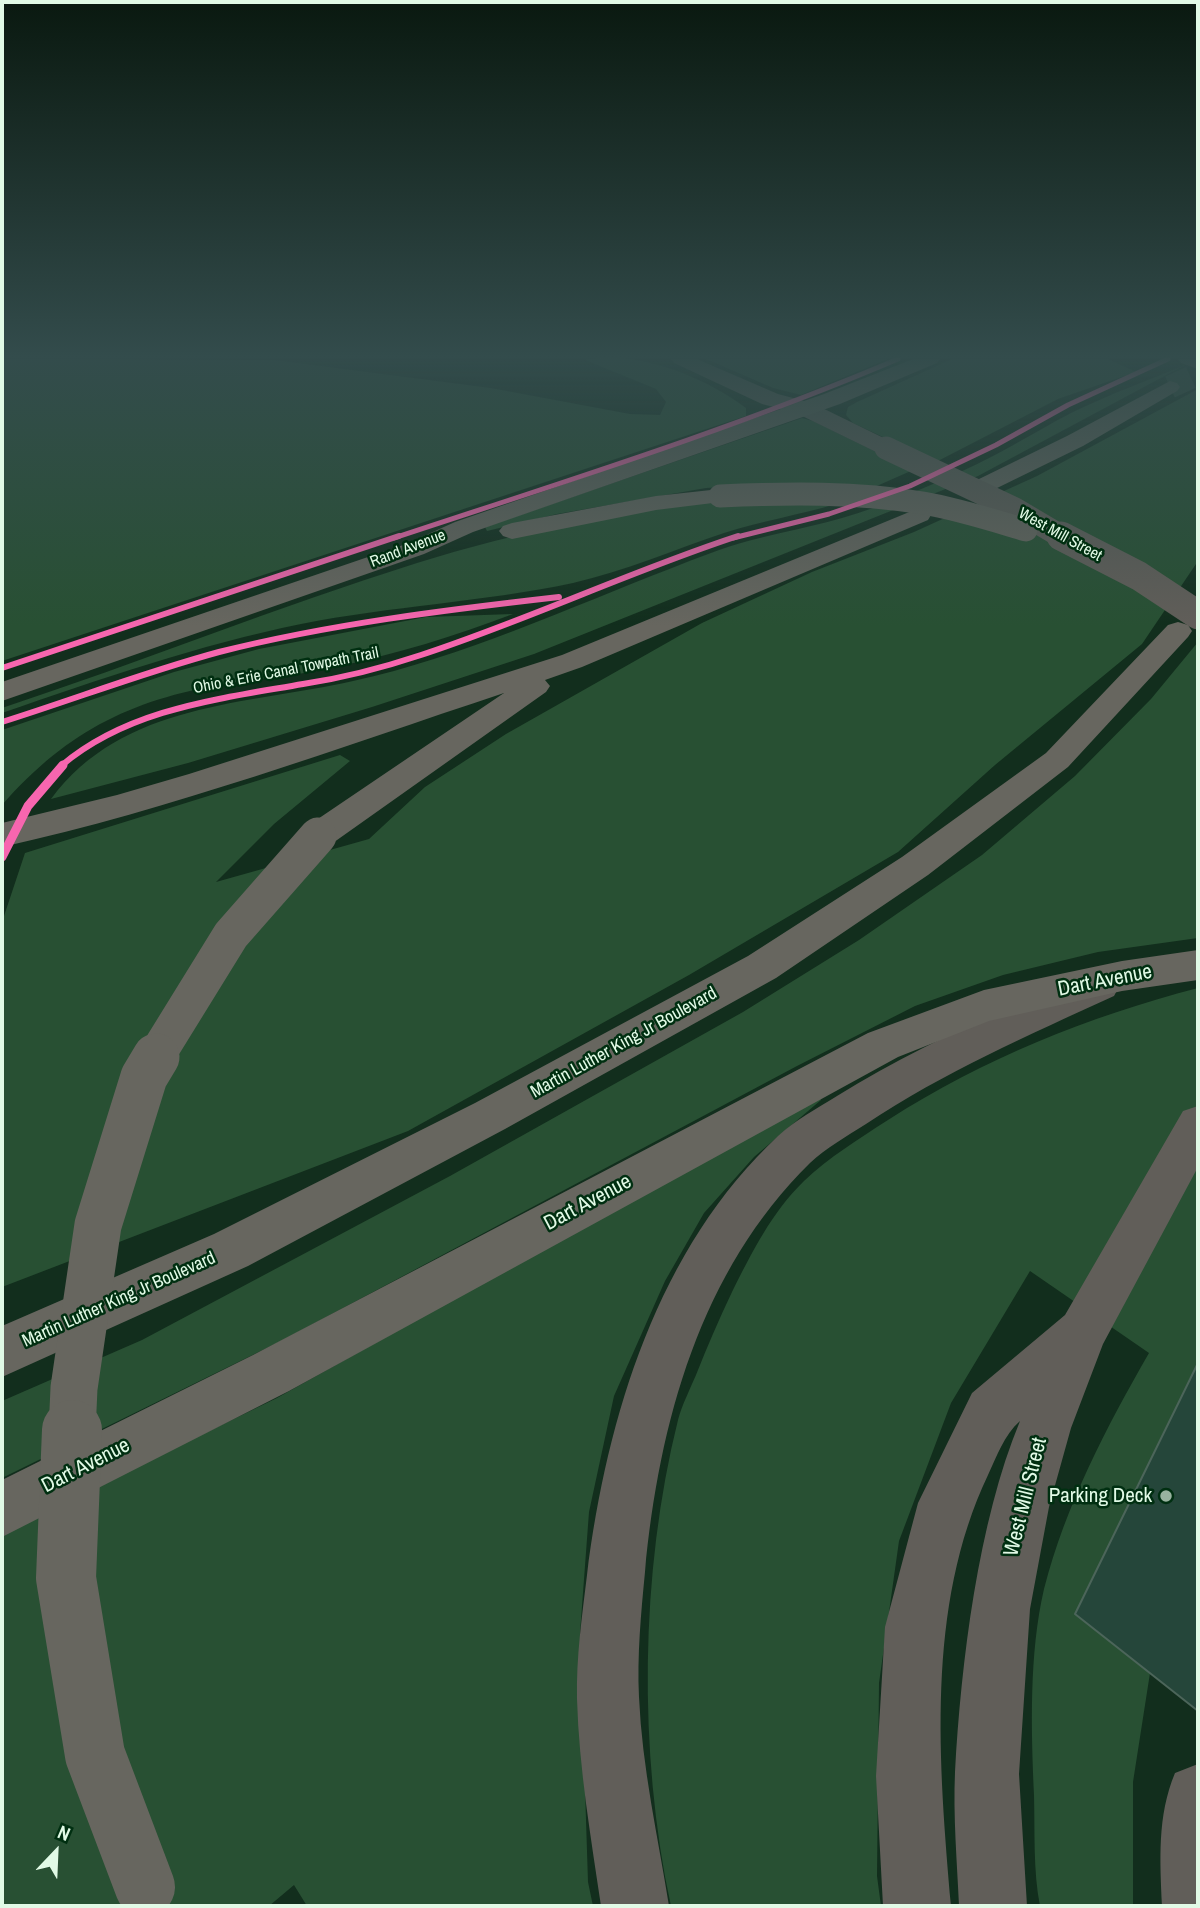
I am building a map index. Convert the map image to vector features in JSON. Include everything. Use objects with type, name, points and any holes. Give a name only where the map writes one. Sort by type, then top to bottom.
[{"type":"main road","name":"Rand Avenue","points":[[2,692],[415,549],[464,527],[690,448]]},
{"type":"main road","points":[[985,485],[1061,448]]},
{"type":"main road","points":[[415,549],[656,503],[720,496],[798,493],[909,501],[962,512],[1080,548]]},
{"type":"main road","points":[[2,835],[120,806],[201,782],[572,661],[919,515]]},
{"type":"main road","name":"Martin Luther King Jr Boulevard","points":[[2,1352],[231,1250],[490,1116],[762,967],[915,866],[1057,760],[1188,623]]},
{"type":"main road","points":[[150,1897],[95,1755],[66,1578],[74,1388],[98,1225],[144,1077],[231,935],[318,836],[572,661]]},
{"type":"main road","name":"Dart Avenue","points":[[2,1509],[271,1373],[883,1045],[984,1006],[1122,976],[1198,965]]},
{"type":"street","name":"West Mill Street","points":[[886,448],[1015,509],[1080,548],[1150,583],[1188,623]]},
{"type":"street","points":[[635,1906],[608,1709],[616,1572],[633,1462],[657,1380],[688,1295],[729,1224],[797,1148],[864,1101],[935,1059],[1122,976]]},
{"type":"street","name":"West Mill Street","points":[[993,1906],[987,1774],[1001,1609],[1021,1507],[1044,1428],[1084,1329],[1198,1125]]},
{"type":"street","points":[[917,1906],[908,1776],[915,1627],[946,1503],[991,1412],[1084,1329]]},
{"type":"street","points":[[1196,1906],[1193,1838],[1198,1796]]},
{"type":"green space","points":[[2,448],[649,448],[2,661]]},
{"type":"green space","points":[[715,448],[868,448],[913,470],[870,489],[775,484],[706,488],[557,514],[487,531],[485,527]]},
{"type":"green space","points":[[906,448],[963,448],[936,462]]},
{"type":"green space","points":[[1008,448],[1030,448],[978,476],[534,654],[188,763],[51,799],[80,767],[114,743],[150,725],[229,703],[353,681],[435,659],[719,550],[873,508],[976,465]]},
{"type":"green space","points":[[1089,448],[1198,448],[1198,561],[1142,644],[995,765],[898,852],[689,975],[408,1131],[2,1287],[2,922],[25,853],[340,755],[350,761],[274,824],[216,882],[369,839],[425,787],[506,734],[702,623],[812,572],[914,532],[1037,476]]},
{"type":"green space","points":[[734,500],[836,504],[738,529],[573,583],[335,618],[263,632],[150,664],[2,713],[2,708],[417,563],[574,523]]},
{"type":"green space","points":[[513,614],[448,637],[381,656],[310,672],[200,689],[136,708],[79,736],[27,778],[2,805],[2,730],[174,672],[259,649],[426,617]]},
{"type":"green space","points":[[1198,642],[1198,938],[1098,952],[1003,975],[915,1006],[281,1341],[2,1478],[2,1401],[142,1340],[450,1176],[743,1012],[859,940],[982,855],[1075,776],[1151,699]]},
{"type":"green space","points":[[1198,988],[1198,1363],[1076,1613],[1150,1673],[1133,1782],[1133,1906],[1040,1906],[1036,1879],[1032,1692],[1039,1614],[1053,1558],[1089,1467],[1149,1353],[1030,1271],[951,1403],[899,1541],[879,1683],[877,1876],[881,1906],[671,1906],[660,1847],[649,1725],[650,1600],[656,1539],[665,1478],[680,1414],[722,1312],[755,1247],[782,1206],[813,1173],[855,1141],[925,1098],[999,1059],[1077,1026]]},
{"type":"green space","points":[[818,1095],[821,1100],[754,1157],[704,1213],[665,1281],[614,1396],[589,1512],[580,1633],[588,1882],[593,1906],[307,1906],[294,1885],[269,1906],[2,1906],[2,1532],[277,1398]]},
{"type":"building","name":"Parking Deck","points":[[1198,1363],[1198,1711],[1075,1614]]},
{"type":"cycle path","points":[[2,668],[666,448]]},
{"type":"cycle path","name":"Ohio & Erie Canal Towpath Trail","points":[[2,857],[28,806],[49,778],[77,753],[127,725],[196,703],[340,678],[420,656],[680,556],[754,532],[866,503],[910,486],[989,448]]},
{"type":"cycle path","points":[[2,722],[151,671],[269,641],[365,622],[559,597]]},
{"type":"place","name":"Parking Deck","points":[[1166,1496]]}]
